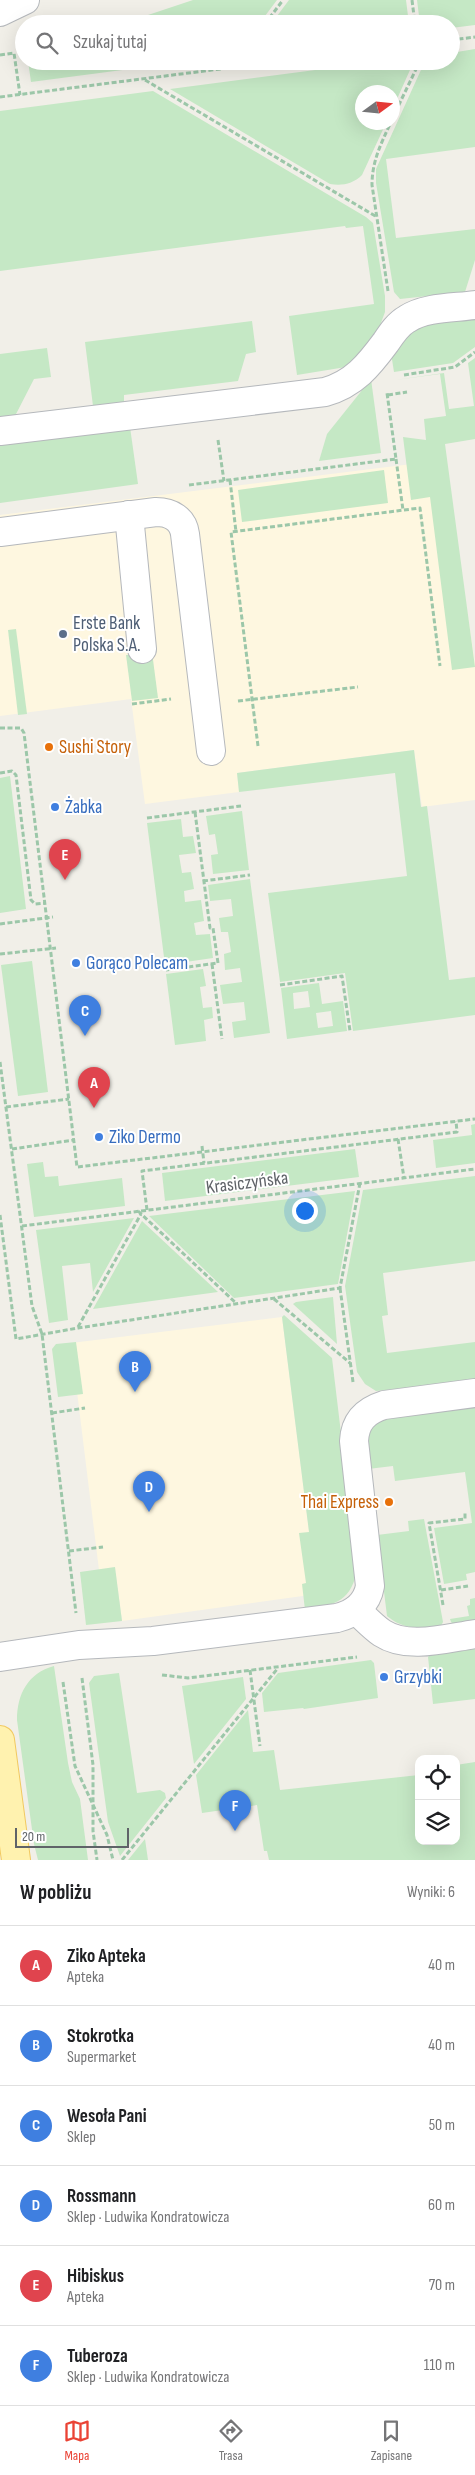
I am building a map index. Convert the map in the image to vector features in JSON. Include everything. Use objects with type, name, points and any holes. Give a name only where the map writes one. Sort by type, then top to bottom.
[{"type":"main road","points":[[0,1740],[16,1860]]},
{"type":"street","points":[[0,12],[25,0]]},
{"type":"street","points":[[0,431],[325,392],[355,379],[407,318],[418,313],[475,305]]},
{"type":"street","points":[[0,532],[129,515],[162,512],[174,515],[184,529],[211,751]]},
{"type":"street","points":[[129,515],[142,649]]},
{"type":"street","points":[[0,1656],[79,1644],[153,1641],[337,1618],[356,1610],[366,1600],[370,1586],[354,1441],[357,1423],[364,1415],[384,1405],[475,1394]]},
{"type":"street","points":[[356,1610],[383,1634],[408,1641],[462,1636]]},
{"type":"path","points":[[272,15],[283,0]]},
{"type":"path","points":[[412,0],[414,15]]},
{"type":"path","points":[[460,39],[475,37]]},
{"type":"path","points":[[0,55],[14,53],[15,60]]},
{"type":"path","points":[[16,70],[20,95]]},
{"type":"path","points":[[0,97],[217,70]]},
{"type":"path","points":[[400,104],[416,70]]},
{"type":"path","points":[[144,79],[377,217]]},
{"type":"path","points":[[388,130],[375,155],[372,170],[388,339],[386,377],[403,510]]},
{"type":"path","points":[[386,377],[456,369],[475,352]]},
{"type":"path","points":[[388,395],[407,392]]},
{"type":"path","points":[[185,486],[396,459]]},
{"type":"path","points":[[221,463],[224,481]]},
{"type":"path","points":[[230,480],[236,532]]},
{"type":"path","points":[[258,746],[231,532],[420,508],[440,666]]},
{"type":"path","points":[[132,704],[205,700],[252,700],[358,686]]},
{"type":"path","points":[[0,728],[17,726],[24,733],[77,1167],[475,1118]]},
{"type":"path","points":[[0,773],[12,771],[16,775],[31,902],[35,904],[45,903]]},
{"type":"path","points":[[147,818],[241,806]]},
{"type":"path","points":[[166,970],[218,963],[213,928],[210,928],[195,812]]},
{"type":"path","points":[[203,881],[250,875]]},
{"type":"path","points":[[0,924],[53,917]]},
{"type":"path","points":[[0,954],[56,948]]},
{"type":"path","points":[[212,964],[222,1039]]},
{"type":"path","points":[[280,985],[342,976],[350,1031]]},
{"type":"path","points":[[0,1062],[32,1306],[42,1334],[76,1615]]},
{"type":"path","points":[[6,1107],[68,1099]]},
{"type":"path","points":[[147,1210],[142,1171],[457,1132],[456,1121]]},
{"type":"path","points":[[398,1139],[404,1178]]},
{"type":"path","points":[[12,1149],[74,1140]]},
{"type":"path","points":[[202,1146],[204,1163]]},
{"type":"path","name":"Krasiczyńska","points":[[22,1226],[475,1169]]},
{"type":"path","points":[[360,1183],[340,1288],[354,1390],[364,1415]]},
{"type":"path","points":[[78,1328],[140,1212],[237,1304]]},
{"type":"path","points":[[0,1215],[16,1340],[78,1328],[340,1288]]},
{"type":"path","points":[[274,1299],[350,1363]]},
{"type":"path","points":[[52,1413],[85,1408]]},
{"type":"path","points":[[462,1636],[441,1590],[429,1523],[466,1519],[465,1514]]},
{"type":"path","points":[[68,1551],[103,1547]]},
{"type":"path","points":[[441,1590],[468,1586]]},
{"type":"path","points":[[158,1674],[188,1678],[371,1655],[378,1650],[389,1636]]},
{"type":"path","points":[[122,1860],[278,1667]]},
{"type":"path","points":[[250,1670],[260,1746]]},
{"type":"path","points":[[62,1674],[76,1766],[107,1835],[113,1860]]},
{"type":"path","points":[[81,1674],[93,1765],[93,1807],[97,1860]]},
{"type":"shaded area","points":[[444,460],[475,663],[475,800],[422,807],[414,750],[237,773],[239,792],[145,804],[131,699],[0,716],[0,515]]},
{"type":"shaded area","points":[[282,1317],[317,1594],[122,1621],[115,1568],[99,1570],[71,1343]]},
{"type":"green space","points":[[193,0],[277,0],[266,15],[148,15]]},
{"type":"green space","points":[[289,0],[406,0],[408,15],[278,15]]},
{"type":"green space","points":[[417,0],[475,0],[475,25],[460,27],[460,15],[419,15]]},
{"type":"green space","points":[[475,49],[475,147],[386,159],[396,238],[475,229],[475,260],[465,292],[400,299],[394,292],[376,183],[376,169],[394,130],[400,130],[400,116],[421,70],[460,70],[460,52]]},
{"type":"green space","points":[[29,70],[122,70],[31,82]]},
{"type":"green space","points":[[315,70],[410,70],[400,92],[400,85],[355,85],[355,130],[383,130],[362,175],[351,182],[339,185],[330,184],[170,89]]},
{"type":"green space","points":[[153,91],[366,217],[373,223],[385,296],[385,312],[378,331],[359,357],[346,367],[297,375],[289,316],[374,304],[363,226],[346,228],[345,226],[0,271],[0,111]]},
{"type":"green space","points":[[475,314],[475,347],[453,363],[394,372],[391,353],[413,327]]},
{"type":"green space","points":[[252,321],[256,352],[246,354],[238,381],[124,395],[124,402],[93,406],[85,342]]},
{"type":"green space","points":[[47,348],[51,377],[34,379],[15,416],[0,418],[0,354]]},
{"type":"green space","points":[[475,358],[475,439],[445,444],[475,667],[452,670],[430,497],[411,500],[403,437],[426,440],[424,419],[446,416],[440,374],[395,380],[444,373],[449,409],[474,406],[468,363]]},
{"type":"green space","points":[[371,379],[381,453],[319,461],[327,434]]},
{"type":"green space","points":[[130,427],[138,484],[0,503],[0,442]]},
{"type":"green space","points":[[384,470],[388,503],[242,522],[238,490]]},
{"type":"green space","points":[[16,629],[27,714],[18,715],[8,630]]},
{"type":"green space","points":[[152,652],[158,698],[132,701],[126,655]]},
{"type":"green space","points":[[414,750],[421,807],[427,806],[449,980],[475,977],[475,1015],[353,1031],[345,973],[280,982],[268,893],[407,876],[395,773],[239,792],[237,773]]},
{"type":"green space","points":[[10,776],[26,909],[0,913],[0,778]]},
{"type":"green space","points":[[242,811],[249,870],[213,874],[211,855],[218,854],[215,834],[209,835],[206,816]]},
{"type":"green space","points":[[181,819],[183,837],[193,836],[196,853],[179,855],[182,873],[191,872],[194,889],[184,891],[185,902],[201,900],[204,921],[194,923],[196,935],[210,934],[213,958],[165,965],[147,823]]},
{"type":"green space","points":[[250,879],[270,1033],[234,1038],[232,1022],[246,1020],[244,1002],[223,1004],[220,985],[242,982],[240,968],[225,970],[224,954],[231,952],[228,932],[221,932],[219,918],[233,916],[231,899],[210,901],[208,885]]},
{"type":"green space","points":[[32,961],[48,1092],[18,1096],[1,965]]},
{"type":"green space","points":[[203,969],[206,986],[200,987],[203,1008],[212,1007],[213,1018],[204,1020],[206,1041],[175,1045],[166,974]]},
{"type":"green space","points":[[319,983],[322,1004],[343,1001],[347,1031],[287,1039],[281,988]],"holes":[[[308,991],[310,1007],[294,1009],[293,993]],[[331,1011],[333,1026],[318,1028],[316,1013]]]},
{"type":"green space","points":[[475,1124],[475,1163],[436,1168],[433,1140],[472,1135],[471,1125]]},
{"type":"green space","points":[[355,1149],[359,1177],[165,1201],[162,1173]]},
{"type":"green space","points":[[43,1162],[45,1177],[58,1176],[59,1186],[122,1178],[125,1206],[34,1217],[27,1164]]},
{"type":"green space","points":[[475,1176],[475,1261],[383,1273],[388,1315],[382,1316],[387,1353],[475,1342],[475,1381],[376,1391],[365,1384],[357,1372],[345,1286],[363,1190]]},
{"type":"green space","points":[[355,1191],[338,1284],[234,1298],[149,1216]]},
{"type":"green space","points":[[134,1218],[93,1292],[90,1263],[62,1266],[68,1320],[49,1323],[36,1230]]},
{"type":"green space","points":[[142,1221],[218,1292],[93,1309]]},
{"type":"green space","points":[[333,1297],[337,1344],[293,1304]]},
{"type":"green space","points":[[284,1315],[332,1358],[357,1567],[351,1587],[341,1599],[325,1606],[305,1610],[302,1584],[306,1583],[299,1533],[309,1532],[282,1317]]},
{"type":"green space","points":[[76,1342],[83,1394],[58,1397],[52,1349],[56,1344]]},
{"type":"green space","points":[[475,1403],[475,1572],[466,1574],[467,1580],[444,1584],[434,1528],[472,1523],[465,1472],[395,1481],[393,1466],[368,1469],[367,1439],[372,1428],[384,1418]]},
{"type":"green space","points":[[424,1519],[443,1622],[440,1628],[412,1628],[399,1624],[387,1616],[377,1535],[409,1531],[408,1521]]},
{"type":"green space","points":[[115,1567],[122,1621],[86,1625],[80,1572]]},
{"type":"green space","points":[[475,1598],[475,1623],[455,1626],[450,1619],[469,1616],[467,1606],[470,1605],[470,1599]]},
{"type":"green space","points":[[475,1646],[475,1699],[433,1704],[428,1657],[432,1652]]},
{"type":"green space","points":[[371,1660],[374,1663],[378,1698],[304,1709],[264,1712],[262,1693],[278,1673]]},
{"type":"green space","points":[[54,1666],[68,1763],[72,1782],[80,1799],[88,1860],[38,1860],[34,1844],[17,1720],[19,1702],[22,1693],[31,1679],[45,1669]]},
{"type":"green space","points":[[119,1673],[137,1793],[160,1790],[165,1793],[166,1798],[120,1856],[108,1822],[89,1683],[94,1676]]},
{"type":"green space","points":[[243,1677],[246,1699],[194,1764],[182,1686]]},
{"type":"green space","points":[[248,1710],[253,1752],[274,1750],[280,1790],[415,1775],[415,1845],[460,1845],[460,1764],[475,1762],[475,1860],[269,1860],[267,1851],[264,1851],[257,1805],[202,1813],[196,1775]]},
{"type":"green space","points":[[145,1839],[148,1860],[128,1860]]},
{"type":"place","name":"Erste Bank Polska S.A.","points":[[63,634]]},
{"type":"place","name":"Sushi Story","points":[[49,747]]},
{"type":"place","name":"Żabka","points":[[55,807]]},
{"type":"place","name":"Hibiskus","points":[[65,880]]},
{"type":"place","name":"Gorąco Polecam","points":[[76,963]]},
{"type":"place","name":"Wesoła Pani","points":[[85,1036]]},
{"type":"place","name":"Ziko Apteka","points":[[94,1108]]},
{"type":"place","name":"Ziko Dermo","points":[[99,1137]]},
{"type":"place","name":"Stokrotka","points":[[135,1392]]},
{"type":"place","name":"Thai Express","points":[[389,1502]]},
{"type":"place","name":"Rossmann","points":[[149,1512]]},
{"type":"place","name":"Grzybki","points":[[384,1677]]},
{"type":"place","name":"Tuberoza","points":[[235,1831]]}]
